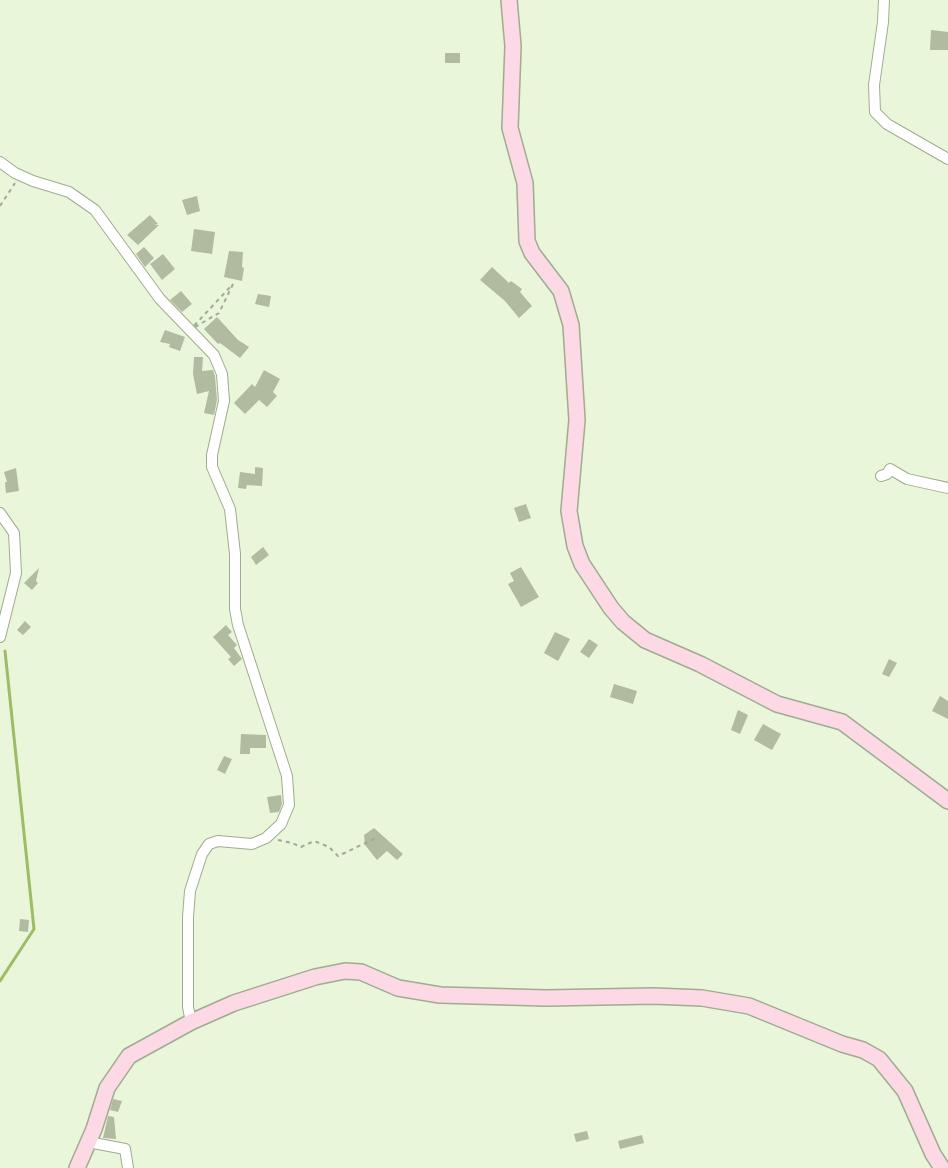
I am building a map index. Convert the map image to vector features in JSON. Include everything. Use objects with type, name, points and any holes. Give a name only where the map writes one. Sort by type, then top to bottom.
[{"type":"main road","points":[[509,0],[513,38],[510,128],[526,183],[528,241],[532,253],[561,291],[571,325],[577,420],[569,511],[575,546],[582,564],[611,608],[623,622],[645,640],[700,664],[776,704],[842,722],[948,801]]},
{"type":"main road","points":[[77,1168],[107,1088],[129,1056],[191,1022],[234,1003],[315,977],[345,971],[369,974],[398,988],[440,995],[546,998],[654,996],[726,1001],[770,1014],[879,1058],[905,1091],[933,1154],[942,1168]]},
{"type":"street","points":[[884,0],[883,22],[874,85],[875,112],[887,124],[948,159]]},
{"type":"street","points":[[0,162],[21,175],[69,192],[91,206],[107,223],[160,299],[214,355],[220,366],[223,379],[223,410],[212,455],[212,467],[230,509],[234,548],[235,609],[238,625],[264,699],[288,784],[289,805],[281,824],[266,838],[252,844],[218,841],[208,844],[202,854],[190,892],[188,917],[188,1007],[191,1022]]},
{"type":"street","points":[[882,476],[890,470],[907,479],[948,488]]},
{"type":"street","points":[[0,513],[14,533],[16,572],[0,637]]},
{"type":"street","points":[[88,1142],[125,1149],[128,1168]]},
{"type":"path","points":[[0,206],[21,175]]},
{"type":"path","points":[[233,284],[219,313],[190,330],[215,303],[233,284]]},
{"type":"path","points":[[266,838],[292,843],[301,847],[314,841],[329,847],[338,856],[376,838]]},
{"type":"building","points":[[931,30],[948,32],[948,50],[930,50]]},
{"type":"building","points":[[445,53],[460,53],[460,63],[445,63]]},
{"type":"building","points":[[197,196],[200,211],[187,215],[182,200]]},
{"type":"building","points":[[150,215],[158,224],[154,225],[159,225],[138,245],[127,235]]},
{"type":"building","points":[[194,229],[215,232],[212,254],[191,251]]},
{"type":"building","points":[[144,247],[154,258],[145,267],[136,254]]},
{"type":"building","points":[[229,251],[243,252],[242,267],[244,268],[242,281],[224,277]]},
{"type":"building","points":[[163,254],[175,269],[162,280],[150,264]]},
{"type":"building","points":[[492,267],[509,283],[511,281],[522,289],[520,292],[532,306],[519,318],[505,301],[480,280]]},
{"type":"building","points":[[181,291],[192,304],[182,312],[170,300]]},
{"type":"building","points":[[258,294],[271,296],[269,307],[255,304]]},
{"type":"building","points":[[217,317],[238,340],[249,347],[240,358],[220,343],[218,344],[204,329]]},
{"type":"building","points":[[165,330],[185,337],[180,351],[169,347],[170,344],[160,342]]},
{"type":"building","points":[[194,357],[203,357],[202,371],[213,370],[217,400],[214,415],[204,413],[209,391],[197,394],[193,374]]},
{"type":"building","points":[[264,370],[280,379],[273,392],[277,396],[267,407],[259,400],[245,414],[234,403],[252,384],[255,387]]},
{"type":"building","points":[[255,467],[263,468],[262,486],[247,485],[246,489],[238,488],[240,472],[255,474]]},
{"type":"building","points":[[16,468],[19,491],[6,493],[5,482],[7,482],[4,472]]},
{"type":"building","points":[[526,504],[531,518],[519,522],[514,508]]},
{"type":"building","points":[[263,547],[269,555],[256,565],[251,557]]},
{"type":"building","points":[[521,567],[539,597],[521,607],[508,584],[514,581],[510,573]]},
{"type":"building","points":[[39,568],[36,581],[38,583],[32,590],[24,583]]},
{"type":"building","points":[[25,621],[31,627],[23,635],[17,630]]},
{"type":"building","points":[[226,625],[232,632],[228,635],[237,645],[234,648],[242,659],[234,666],[228,659],[231,657],[213,637]]},
{"type":"building","points":[[555,632],[570,639],[558,661],[544,653]]},
{"type":"building","points":[[589,639],[598,645],[589,658],[580,652]]},
{"type":"building","points":[[889,659],[897,663],[889,677],[882,674]]},
{"type":"building","points":[[614,684],[637,691],[633,704],[610,697]]},
{"type":"building","points":[[940,696],[948,701],[948,719],[932,711]]},
{"type":"building","points":[[738,710],[748,715],[740,734],[731,730]]},
{"type":"building","points":[[763,724],[781,734],[772,750],[754,740]]},
{"type":"building","points":[[241,734],[266,735],[266,748],[250,748],[250,754],[240,754]]},
{"type":"building","points":[[224,756],[232,759],[225,774],[217,770]]},
{"type":"building","points":[[281,795],[282,804],[279,812],[270,813],[267,797]]},
{"type":"building","points":[[374,828],[403,854],[397,860],[387,851],[377,860],[365,845],[364,835]]},
{"type":"building","points":[[20,919],[29,920],[28,932],[19,931]]},
{"type":"building","points":[[113,1099],[122,1101],[118,1112],[110,1110]]},
{"type":"building","points":[[108,1116],[114,1117],[116,1139],[103,1138]]},
{"type":"building","points":[[587,1131],[589,1139],[576,1142],[574,1134]]},
{"type":"building","points":[[642,1135],[644,1143],[620,1149],[618,1141]]},
{"type":"waterway","points":[[0,981],[34,929],[5,651]]}]
